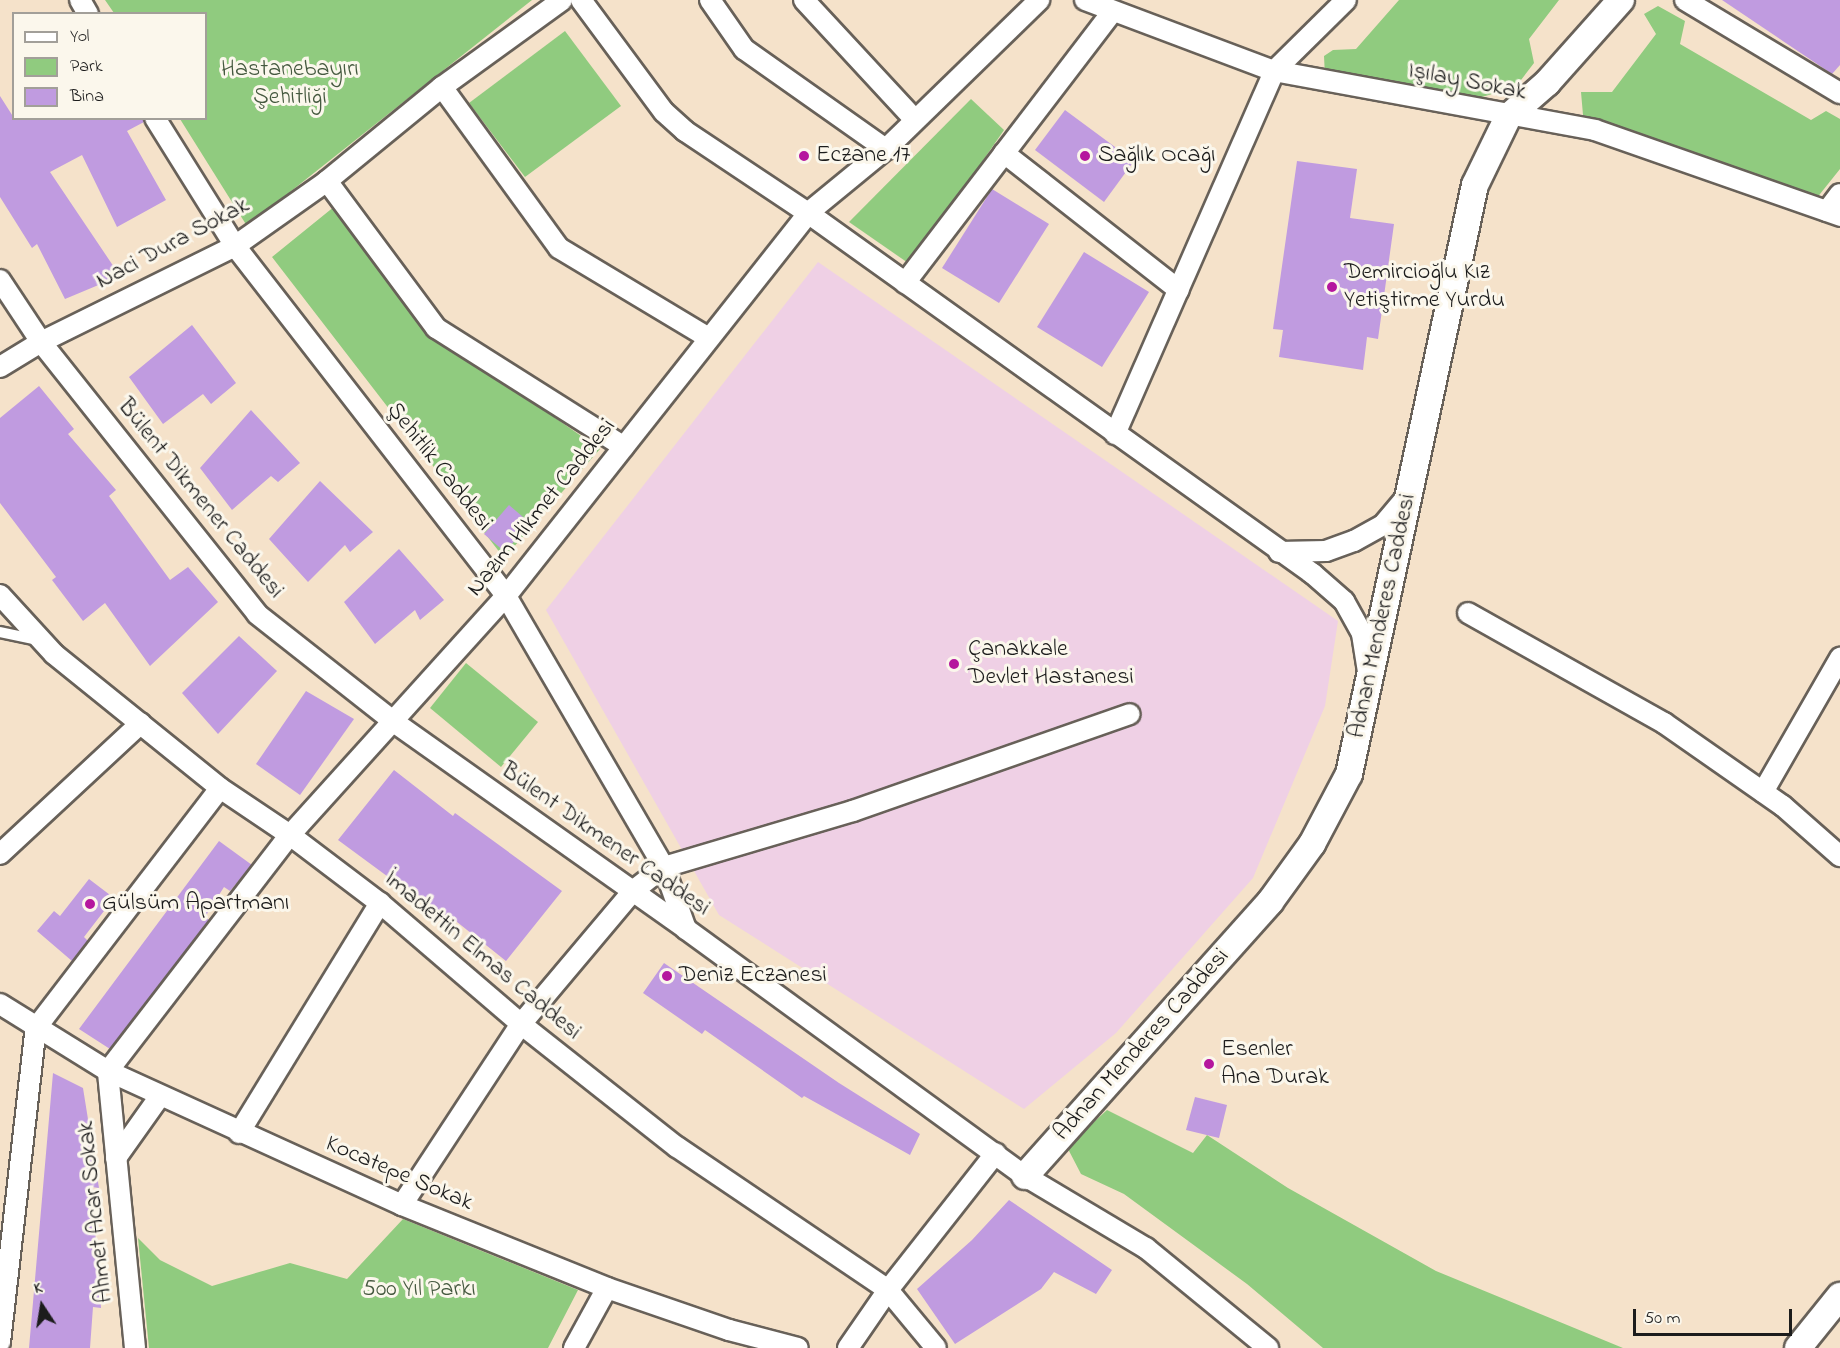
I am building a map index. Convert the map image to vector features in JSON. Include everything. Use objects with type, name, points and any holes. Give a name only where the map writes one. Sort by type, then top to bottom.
[{"type":"street","name":"Naci Dura Sokak","points":[[0,367],[41,342],[236,246],[327,181],[442,87],[562,0]]},
{"type":"street","points":[[581,0],[664,112],[685,131],[808,213],[1279,552],[1313,574],[1344,601],[1362,634],[1370,685]]},
{"type":"street","points":[[710,0],[744,49],[886,149]]},
{"type":"street","points":[[804,0],[915,120]]},
{"type":"street","name":"Nazım Hikmet Caddesi","points":[[108,1071],[290,835],[506,596],[624,447],[707,337],[808,213],[886,149],[1039,0]]},
{"type":"street","name":"Işılay Sokak","points":[[1086,0],[1112,12],[1274,72],[1508,117],[1595,130],[1834,213]]},
{"type":"street","points":[[1116,434],[1274,72],[1346,0]]},
{"type":"street","name":"Adnan Menderes Caddesi","points":[[1025,1176],[1270,902],[1312,844],[1349,774],[1370,685],[1475,184],[1508,117],[1547,83],[1621,0]]},
{"type":"street","points":[[1685,0],[1840,93]]},
{"type":"street","points":[[905,283],[1112,12]]},
{"type":"street","points":[[442,87],[559,248],[707,337]]},
{"type":"street","name":"Şehitlik Caddesi","points":[[156,120],[236,246],[506,596],[664,867],[687,929]]},
{"type":"street","points":[[1004,153],[1179,290]]},
{"type":"street","points":[[327,181],[436,328],[624,447]]},
{"type":"street","points":[[1834,213],[1840,194]]},
{"type":"street","name":"Bülent Dikmener Caddesi","points":[[0,280],[41,342],[257,614],[394,722],[687,929],[1025,1176],[1146,1248],[1268,1348]]},
{"type":"street","points":[[1279,552],[1326,550],[1354,541],[1383,525],[1410,492]]},
{"type":"street","name":"İmadettin Elmas Caddesi","points":[[0,595],[41,640],[220,788],[290,835],[380,903],[521,1024],[677,1147],[888,1290],[936,1348]]},
{"type":"street","points":[[1468,613],[1664,723],[1763,792],[1840,855]]},
{"type":"street","points":[[1763,792],[1840,658]]},
{"type":"street","points":[[402,1204],[521,1024],[633,891],[664,867],[853,811],[1130,714]]},
{"type":"street","points":[[0,854],[141,723]]},
{"type":"street","points":[[0,1342],[36,1028],[220,788]]},
{"type":"street","points":[[239,1133],[380,903]]},
{"type":"street","name":"Kocatepe Sokak","points":[[0,1004],[108,1071],[239,1133],[402,1204],[725,1339],[798,1348]]},
{"type":"street","name":"Ahmet Acar Sokak","points":[[108,1071],[135,1348]]},
{"type":"street","points":[[116,1158],[160,1095]]},
{"type":"street","points":[[848,1348],[888,1290],[996,1153]]},
{"type":"street","points":[[573,1348],[607,1288]]},
{"type":"street","points":[[1797,1348],[1840,1296]]},
{"type":"lane","points":[[0,632],[41,640]]},
{"type":"shaded area","name":"Çanakkale Devlet Hastanesi","points":[[818,262],[1338,621],[1325,706],[1253,878],[1116,1033],[1024,1109],[719,915],[546,610]]},
{"type":"green space","name":"Hastanebayırı Şehitliği","points":[[105,0],[532,0],[247,226],[181,120],[207,120],[207,12],[113,12]]},
{"type":"green space","points":[[1399,0],[1559,0],[1529,39],[1534,63],[1521,80],[1499,92],[1468,101],[1325,77],[1324,56],[1333,50],[1356,49]]},
{"type":"green space","points":[[1658,6],[1685,21],[1680,44],[1811,120],[1826,111],[1840,119],[1840,169],[1816,199],[1583,115],[1581,92],[1612,92],[1656,34],[1644,14]]},
{"type":"green space","points":[[565,31],[621,106],[525,177],[469,103]]},
{"type":"green space","points":[[971,99],[1004,130],[911,265],[849,222]]},
{"type":"green space","points":[[335,206],[431,332],[600,449],[504,558],[272,257]]},
{"type":"green space","points":[[466,663],[538,722],[501,767],[430,708]]},
{"type":"green space","points":[[1107,1110],[1193,1153],[1207,1135],[1288,1188],[1436,1271],[1623,1348],[1323,1348],[1247,1284],[1124,1194],[1081,1174],[1067,1147]]},
{"type":"green space","name":"500 Yıl Parkı","points":[[403,1219],[578,1290],[548,1348],[149,1348],[138,1238],[160,1260],[212,1286],[290,1263],[347,1279]]},
{"type":"building","points":[[1722,0],[1840,0],[1840,65],[1832,74]]},
{"type":"building","points":[[0,96],[12,115],[12,120],[144,120],[144,122],[127,131],[166,200],[117,227],[82,155],[50,172],[120,276],[65,299],[37,244],[32,248],[0,197]]},
{"type":"building","name":"Sağlık Ocağı","points":[[1065,110],[1134,161],[1104,202],[1035,150]]},
{"type":"building","name":"Demircioğlu Kız Yetiştirme Yurdu","points":[[1297,161],[1357,169],[1350,218],[1394,224],[1378,339],[1367,337],[1363,370],[1279,357],[1283,330],[1273,329]]},
{"type":"building","points":[[992,189],[1049,224],[999,303],[942,268]]},
{"type":"building","points":[[1084,252],[1149,292],[1102,367],[1037,327]]},
{"type":"building","points":[[192,325],[236,383],[211,404],[203,394],[163,424],[129,377]]},
{"type":"building","points":[[39,386],[74,429],[68,434],[116,490],[109,496],[170,580],[188,567],[218,602],[150,666],[105,603],[83,621],[52,580],[56,577],[0,503],[0,418]]},
{"type":"building","points":[[251,410],[300,463],[278,482],[271,476],[232,510],[200,468]]},
{"type":"building","points":[[320,481],[373,532],[350,552],[345,545],[308,582],[269,539]]},
{"type":"building","points":[[509,505],[530,523],[505,552],[484,534]]},
{"type":"building","points":[[399,549],[444,600],[420,620],[415,610],[375,644],[344,602]]},
{"type":"building","points":[[239,636],[277,671],[218,734],[182,693]]},
{"type":"building","points":[[306,691],[354,719],[300,795],[256,764]]},
{"type":"building","points":[[394,770],[453,816],[455,813],[562,891],[506,961],[447,914],[444,918],[338,840]]},
{"type":"building","points":[[219,841],[252,865],[230,891],[224,887],[205,917],[209,920],[110,1049],[79,1029]]},
{"type":"building","points":[[89,879],[114,898],[84,937],[88,941],[72,961],[37,931],[54,911],[60,916]]},
{"type":"building","points":[[664,963],[839,1083],[920,1134],[910,1155],[804,1096],[802,1098],[705,1030],[702,1034],[643,993]]},
{"type":"building","points":[[53,1073],[83,1088],[99,1188],[92,1187],[101,1308],[93,1307],[90,1348],[29,1348]]},
{"type":"building","points":[[1195,1097],[1227,1105],[1219,1138],[1186,1130]]},
{"type":"building","points":[[1009,1200],[1112,1270],[1096,1294],[1054,1272],[1041,1289],[955,1344],[917,1289],[972,1240]]},
{"type":"place","name":"Eczane 17","points":[[804,156]]},
{"type":"place","name":"Sağlık Ocağı","points":[[1085,156]]},
{"type":"place","name":"Demircioğlu Kız Yetiştirme Yurdu","points":[[1332,287]]},
{"type":"place","name":"Çanakkale Devlet Hastanesi","points":[[954,664]]},
{"type":"place","name":"Gülsüm Apartmanı","points":[[90,904]]},
{"type":"place","name":"Deniz Eczanesi","points":[[667,976]]},
{"type":"place","name":"Esenler Ana Durak","points":[[1209,1064]]}]
